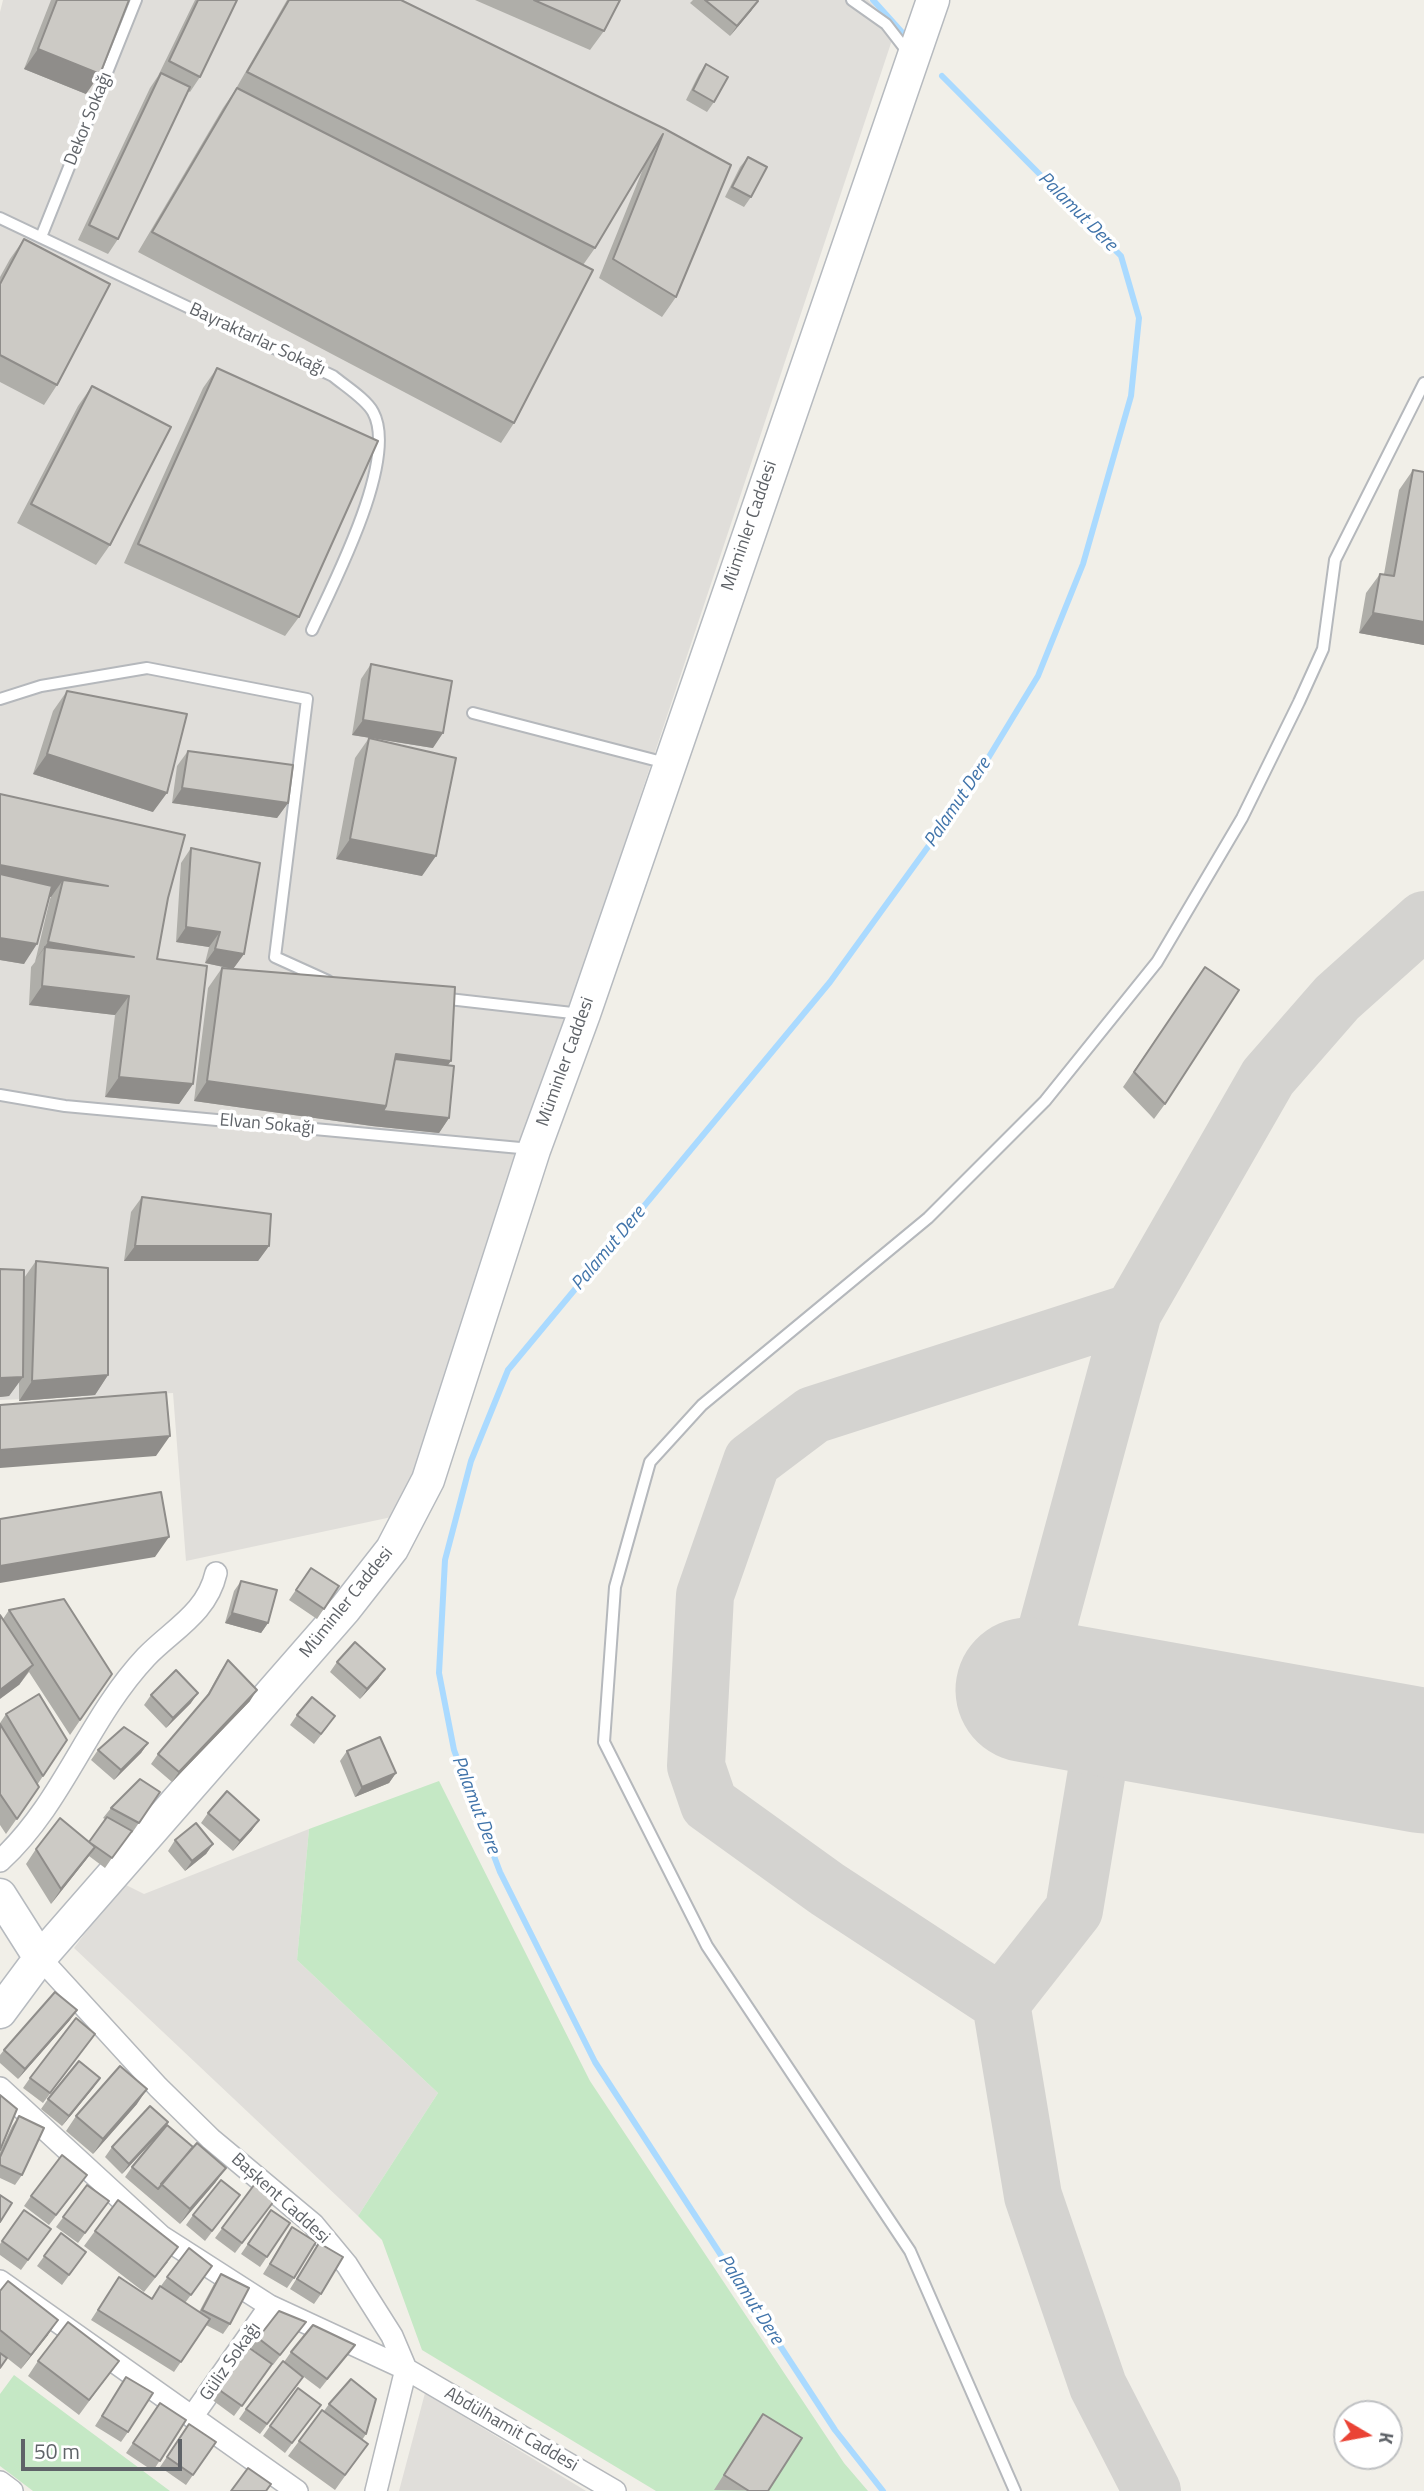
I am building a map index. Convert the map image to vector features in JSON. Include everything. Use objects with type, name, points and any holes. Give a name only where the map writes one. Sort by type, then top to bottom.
[{"type":"street","name":"Müminler Caddesi","points":[[0,2012],[40,1958],[345,1609],[392,1549],[428,1480],[534,1150],[584,1014],[933,0]]},
{"type":"street","points":[[0,1861],[39,1821],[126,1682],[146,1657],[205,1602],[216,1573]]},
{"type":"street","points":[[0,1895],[40,1958]]},
{"type":"street","name":"Başkent Caddesi","points":[[40,1958],[211,2139],[313,2224],[330,2242],[392,2336],[406,2369]]},
{"type":"street","name":"Abdülhamit Caddesi","points":[[0,2088],[162,2236],[270,2306],[406,2369],[615,2491]]},
{"type":"street","points":[[0,2281],[296,2491]]},
{"type":"street","name":"Güliz Sokağı","points":[[192,2417],[270,2306]]},
{"type":"street","points":[[376,2491],[406,2369]]},
{"type":"street","points":[[0,2482],[12,2491]]},
{"type":"lane","name":"Dekor Sokağı","points":[[41,237],[136,0]]},
{"type":"lane","points":[[852,0],[886,24],[913,58]]},
{"type":"lane","name":"Bayraktarlar Sokağı","points":[[0,218],[333,376],[373,412],[380,451],[363,517],[312,630]]},
{"type":"lane","points":[[1015,2491],[910,2251],[707,1946],[604,1742],[615,1587],[650,1462],[702,1405],[929,1218],[1045,1101],[1157,961],[1242,818],[1299,702],[1323,649],[1335,559],[1424,383]]},
{"type":"lane","points":[[0,699],[41,686],[147,668],[307,699],[275,957],[332,983],[345,985]]},
{"type":"lane","points":[[472,713],[669,764]]},
{"type":"lane","points":[[434,998],[584,1014]]},
{"type":"lane","name":"Elvan Sokağı","points":[[0,1095],[65,1106],[534,1150]]},
{"type":"shaded area","points":[[3,0],[868,0],[896,28],[401,1515],[186,1561],[173,1393],[0,1400],[0,12]]},
{"type":"shaded area","points":[[309,1829],[297,1960],[438,2093],[358,2216],[74,1948],[122,1883],[144,1894]]},
{"type":"shaded area","points":[[425,2393],[586,2491],[399,2491]]},
{"type":"green space","points":[[439,1781],[590,2081],[844,2463],[868,2491],[656,2491],[422,2350],[382,2240],[358,2216],[438,2093],[297,1960],[309,1829]]},
{"type":"green space","points":[[14,2375],[170,2491],[33,2491],[0,2466],[0,2394]]},
{"type":"building","points":[[57,0],[129,0],[100,74],[38,49]]},
{"type":"building","points":[[198,0],[237,0],[200,77],[169,61]]},
{"type":"building","points":[[289,0],[401,0],[665,129],[731,165],[676,297],[613,259],[663,134],[595,248],[247,72]]},
{"type":"building","points":[[534,0],[620,0],[604,31]]},
{"type":"building","points":[[705,0],[757,0],[758,1],[737,26]]},
{"type":"building","points":[[706,64],[728,77],[714,102],[693,90]]},
{"type":"building","points":[[161,73],[190,87],[118,239],[89,225]]},
{"type":"building","points":[[237,88],[593,270],[514,423],[152,232]]},
{"type":"building","points":[[748,157],[767,167],[751,197],[732,187]]},
{"type":"building","points":[[24,239],[110,284],[57,385],[0,355],[0,284]]},
{"type":"building","points":[[217,368],[378,441],[299,617],[138,544]]},
{"type":"building","points":[[92,386],[171,427],[110,545],[31,504]]},
{"type":"building","points":[[1413,470],[1424,472],[1424,622],[1373,613],[1380,574],[1394,576]]},
{"type":"building","points":[[371,664],[452,681],[443,733],[363,720]]},
{"type":"building","points":[[67,691],[187,714],[167,793],[47,754]]},
{"type":"building","points":[[369,738],[456,758],[436,856],[350,839]]},
{"type":"building","points":[[188,751],[293,765],[288,803],[182,788]]},
{"type":"building","points":[[0,794],[185,835],[168,898],[157,959],[207,966],[193,1084],[119,1077],[129,996],[42,986],[45,947],[134,957],[48,942],[63,880],[108,886],[0,865]]},
{"type":"building","points":[[191,848],[260,863],[244,954],[215,949],[220,932],[186,927]]},
{"type":"building","points":[[0,874],[52,886],[37,944],[0,938]]},
{"type":"building","points":[[1205,967],[1239,990],[1165,1104],[1134,1072]]},
{"type":"building","points":[[222,968],[455,987],[451,1061],[396,1054],[386,1106],[207,1081]]},
{"type":"building","points":[[395,1059],[454,1066],[449,1118],[383,1111]]},
{"type":"building","points":[[142,1197],[271,1214],[269,1246],[135,1246]]},
{"type":"building","points":[[36,1261],[108,1268],[108,1375],[32,1381]]},
{"type":"building","points":[[0,1269],[24,1270],[23,1377],[0,1378]]},
{"type":"building","points":[[166,1392],[170,1436],[0,1450],[0,1405]]},
{"type":"building","points":[[161,1492],[169,1537],[0,1566],[0,1519]]},
{"type":"building","points":[[311,1568],[339,1586],[324,1609],[296,1590]]},
{"type":"building","points":[[241,1581],[277,1590],[268,1623],[232,1613]]},
{"type":"building","points":[[64,1599],[112,1674],[80,1720],[9,1610]]},
{"type":"building","points":[[0,1615],[33,1665],[0,1690]]},
{"type":"building","points":[[355,1642],[385,1669],[367,1689],[337,1662]]},
{"type":"building","points":[[228,1660],[257,1690],[179,1772],[158,1754],[209,1694]]},
{"type":"building","points":[[176,1670],[198,1693],[173,1718],[151,1695]]},
{"type":"building","points":[[39,1694],[67,1740],[43,1776],[6,1714]]},
{"type":"building","points":[[312,1697],[335,1716],[321,1734],[297,1715]]},
{"type":"building","points":[[0,1724],[39,1787],[17,1819],[0,1794]]},
{"type":"building","points":[[124,1727],[148,1743],[121,1770],[98,1750]]},
{"type":"building","points":[[380,1737],[396,1773],[362,1787],[347,1751]]},
{"type":"building","points":[[140,1779],[160,1792],[139,1823],[111,1808]]},
{"type":"building","points":[[227,1791],[259,1820],[240,1841],[208,1813]]},
{"type":"building","points":[[107,1817],[132,1831],[112,1858],[89,1842]]},
{"type":"building","points":[[60,1818],[95,1847],[61,1889],[36,1849]]},
{"type":"building","points":[[196,1823],[213,1844],[192,1861],[175,1840]]},
{"type":"building","points":[[55,1992],[77,2010],[25,2069],[4,2050]]},
{"type":"building","points":[[76,2018],[95,2034],[50,2093],[30,2078]]},
{"type":"building","points":[[79,2061],[100,2078],[69,2116],[48,2099]]},
{"type":"building","points":[[120,2066],[147,2089],[103,2139],[76,2116]]},
{"type":"building","points":[[0,2095],[17,2109],[0,2150]]},
{"type":"building","points":[[150,2106],[168,2122],[129,2164],[112,2147]]},
{"type":"building","points":[[19,2116],[44,2128],[22,2175],[0,2165],[0,2157]]},
{"type":"building","points":[[167,2125],[193,2147],[158,2189],[132,2167]]},
{"type":"building","points":[[197,2143],[226,2168],[190,2209],[161,2184]]},
{"type":"building","points":[[62,2155],[87,2175],[56,2215],[31,2196]]},
{"type":"building","points":[[221,2180],[240,2195],[212,2231],[193,2215]]},
{"type":"building","points":[[87,2185],[109,2201],[85,2233],[63,2217]]},
{"type":"building","points":[[254,2185],[274,2201],[242,2243],[222,2228]]},
{"type":"building","points":[[0,2195],[12,2203],[0,2222]]},
{"type":"building","points":[[118,2200],[178,2247],[155,2277],[95,2231]]},
{"type":"building","points":[[24,2210],[51,2229],[28,2260],[2,2241]]},
{"type":"building","points":[[271,2210],[290,2223],[267,2257],[248,2244]]},
{"type":"building","points":[[292,2227],[316,2242],[294,2278],[270,2264]]},
{"type":"building","points":[[61,2233],[86,2252],[69,2275],[44,2256]]},
{"type":"building","points":[[319,2243],[343,2257],[321,2294],[297,2279]]},
{"type":"building","points":[[189,2248],[212,2266],[191,2295],[167,2277]]},
{"type":"building","points":[[221,2274],[249,2288],[230,2324],[202,2310]]},
{"type":"building","points":[[119,2277],[152,2299],[160,2286],[210,2319],[181,2362],[98,2310]]},
{"type":"building","points":[[8,2281],[58,2320],[31,2355],[0,2330],[0,2291]]},
{"type":"building","points":[[279,2311],[306,2322],[280,2355],[258,2338]]},
{"type":"building","points":[[68,2322],[119,2361],[89,2400],[38,2361]]},
{"type":"building","points":[[313,2325],[355,2345],[327,2379],[291,2352]]},
{"type":"building","points":[[248,2347],[272,2364],[242,2406],[218,2389]]},
{"type":"building","points":[[0,2353],[7,2358],[0,2368]]},
{"type":"building","points":[[283,2361],[303,2377],[267,2424],[246,2409]]},
{"type":"building","points":[[126,2377],[153,2393],[128,2432],[102,2416]]},
{"type":"building","points":[[351,2379],[376,2399],[366,2434],[329,2404]]},
{"type":"building","points":[[298,2388],[321,2405],[292,2443],[270,2426]]},
{"type":"building","points":[[160,2403],[186,2420],[160,2461],[133,2443]]},
{"type":"building","points":[[322,2410],[368,2444],[345,2475],[299,2441]]},
{"type":"building","points":[[763,2414],[802,2438],[768,2491],[749,2491],[724,2475]]},
{"type":"building","points":[[189,2424],[216,2442],[193,2475],[167,2457]]},
{"type":"building","points":[[248,2468],[271,2484],[266,2491],[231,2491]]},
{"type":"waterway","name":"Palamut Dere","points":[[873,0],[909,40]]},
{"type":"waterway","name":"Palamut Dere","points":[[883,2491],[835,2430],[595,2062],[500,1872],[454,1750],[439,1673],[445,1560],[471,1461],[508,1370],[830,982],[967,793],[1038,676],[1083,564],[1131,396],[1139,318],[1121,256],[942,76]]},
{"type":"taxiway","points":[[1133,1312],[1268,1077],[1337,998],[1424,920]]},
{"type":"taxiway","points":[[1035,1673],[1133,1312],[813,1415],[752,1461],[705,1595],[696,1766],[709,1804],[827,1889],[1001,2003],[1033,2196],[1098,2386],[1152,2491]]},
{"type":"taxiway","points":[[1001,2003],[1074,1910],[1102,1741]]},
{"type":"runway","points":[[1028,1690],[1424,1761]]}]
